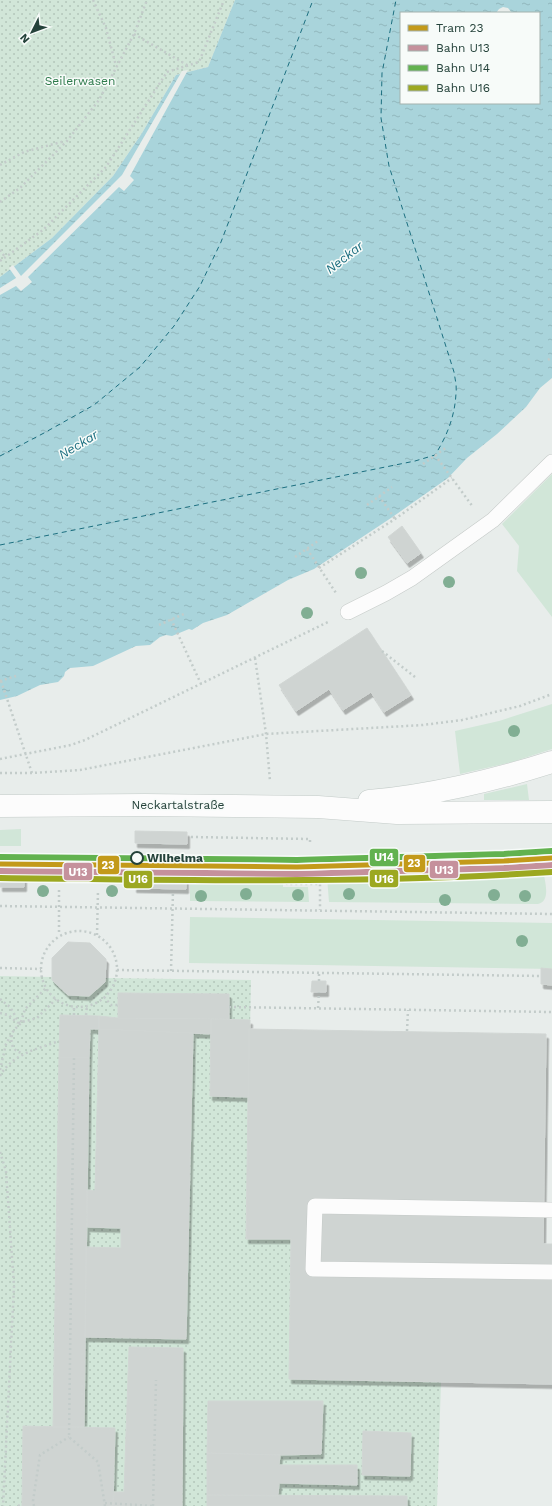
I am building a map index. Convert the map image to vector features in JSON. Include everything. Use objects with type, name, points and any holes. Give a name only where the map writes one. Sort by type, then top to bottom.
[{"type":"main road","name":"Neckartalstraße","points":[[318,807],[384,800],[431,792],[551,763]]},
{"type":"main road","name":"Neckartalstraße","points":[[0,813],[38,805]]},
{"type":"main road","name":"Neckartalstraße","points":[[0,806],[318,807],[397,813],[552,812]]},
{"type":"main road","points":[[524,813],[552,816]]},
{"type":"lane","points":[[348,612],[412,578],[493,520],[552,462]]},
{"type":"lane","points":[[552,1210],[315,1206],[313,1269],[552,1272]]},
{"type":"path","points":[[93,0],[106,28],[116,67]]},
{"type":"path","points":[[0,202],[20,188],[67,141],[99,100],[134,34],[147,0]]},
{"type":"path","points":[[0,261],[43,230],[106,166],[167,72],[199,62],[224,0]]},
{"type":"path","points":[[134,34],[188,65]]},
{"type":"path","points":[[0,165],[24,152],[67,141]]},
{"type":"path","points":[[0,250],[6,257]]},
{"type":"path","points":[[548,360],[552,357]]},
{"type":"path","points":[[423,464],[447,447]]},
{"type":"path","points":[[436,455],[475,510]]},
{"type":"path","points":[[320,569],[396,519],[452,478]]},
{"type":"path","points":[[367,505],[392,487]]},
{"type":"path","points":[[379,496],[396,519]]},
{"type":"path","points":[[295,557],[318,541]]},
{"type":"path","points":[[307,549],[337,595]]},
{"type":"path","points":[[0,759],[71,745],[85,740],[348,612]]},
{"type":"path","points":[[159,625],[184,614]]},
{"type":"path","points":[[171,619],[202,684]]},
{"type":"path","points":[[382,651],[415,677]]},
{"type":"path","points":[[255,658],[266,734],[270,785]]},
{"type":"path","points":[[16,676],[1,681],[32,773]]},
{"type":"path","points":[[0,773],[80,770],[266,734],[423,725],[462,720],[520,706],[552,694]]},
{"type":"path","points":[[191,837],[310,839],[310,845]]},
{"type":"path","points":[[290,878],[287,884],[320,884],[320,910]]},
{"type":"path","points":[[59,890],[60,936]]},
{"type":"path","points":[[97,935],[98,890]]},
{"type":"path","points":[[171,971],[173,891]]},
{"type":"path","points":[[0,906],[552,914]]},
{"type":"path","points":[[82,930],[97,935],[105,941],[112,951],[117,963],[117,970],[112,988],[104,997],[92,1005],[74,1007],[62,1003],[56,1000],[46,988],[42,977],[41,963],[45,951],[52,941],[60,936],[68,932],[82,930]]},
{"type":"path","points":[[0,968],[41,969]]},
{"type":"path","points":[[117,970],[541,976]]},
{"type":"path","points":[[319,973],[319,981]]},
{"type":"path","points":[[20,1024],[25,1009],[46,988]]},
{"type":"path","points":[[318,1008],[319,992]]},
{"type":"path","points":[[104,997],[111,1005],[118,1005]]},
{"type":"path","points":[[0,998],[10,1007],[20,1024]]},
{"type":"path","points":[[0,1070],[6,1044],[14,1030],[25,1021],[37,1018],[56,1000]]},
{"type":"path","points":[[86,1006],[86,1015]]},
{"type":"path","points":[[74,1007],[74,1015]]},
{"type":"path","points":[[229,1007],[552,1012]]},
{"type":"path","points":[[407,1031],[408,1010]]},
{"type":"path","points":[[0,1013],[8,1016],[20,1024]]},
{"type":"path","points":[[14,1030],[11,1038],[12,1046],[19,1052],[26,1053]]},
{"type":"path","points":[[0,1076],[12,1061],[26,1053],[59,1041]]},
{"type":"path","points":[[74,1058],[69,1437],[98,1462],[105,1505],[153,1506],[156,1380]]},
{"type":"path","points":[[0,1152],[6,1171],[14,1286],[3,1506]]},
{"type":"path","points":[[34,1506],[33,1501],[40,1455],[69,1437]]},
{"type":"path","points":[[0,1486],[4,1488]]},
{"type":"path","points":[[18,1506],[22,1504]]},
{"type":"green space","name":"Seilerwasen","points":[[0,0],[235,0],[208,67],[176,75],[142,133],[113,176],[52,238],[0,277]]},
{"type":"green space","points":[[552,474],[552,617],[517,571],[519,546],[502,524]]},
{"type":"green space","points":[[552,704],[552,749],[512,762],[460,774],[455,731],[499,721]]},
{"type":"green space","points":[[527,784],[529,800],[484,800],[484,794]]},
{"type":"green space","points":[[21,829],[21,846],[0,846],[0,830]]},
{"type":"green space","points":[[543,869],[546,894],[545,899],[538,904],[329,902],[327,877]]},
{"type":"green space","points":[[190,876],[283,876],[283,887],[308,887],[309,902],[190,901]]},
{"type":"green space","points":[[190,917],[552,923],[552,969],[189,963]]},
{"type":"green space","points":[[68,942],[90,943],[106,959],[105,978],[251,980],[246,1238],[291,1239],[289,1379],[441,1382],[437,1506],[0,1506],[0,976],[52,977],[52,958]]},
{"type":"water","name":"Neckar","points":[[235,0],[552,0],[552,378],[540,388],[526,407],[497,434],[467,458],[448,478],[314,569],[288,580],[227,615],[203,623],[192,630],[189,629],[172,636],[166,635],[160,637],[150,645],[136,646],[93,666],[70,668],[58,682],[40,685],[17,696],[0,700],[0,277],[52,238],[113,176],[142,133],[176,75],[208,67]]},
{"type":"pier","points":[[188,70],[130,176],[134,180],[124,191],[119,187],[28,277],[32,282],[21,291],[16,286],[0,295],[0,288],[16,278],[9,268],[13,265],[21,276],[122,175],[182,71]]},
{"type":"building","points":[[402,526],[421,553],[407,563],[388,537]]},
{"type":"building","points":[[367,628],[411,695],[384,712],[371,692],[343,710],[329,689],[296,711],[279,685]]},
{"type":"building","points":[[135,831],[187,832],[187,844],[135,843]]},
{"type":"building","points":[[0,875],[24,875],[24,887],[0,887]]},
{"type":"building","points":[[135,876],[186,877],[186,889],[134,888]]},
{"type":"building","points":[[68,942],[90,943],[106,959],[105,982],[89,996],[68,995],[52,980],[52,958]]},
{"type":"building","points":[[541,968],[552,969],[552,985],[541,984]]},
{"type":"building","points":[[312,981],[326,981],[326,992],[311,992]]},
{"type":"building","points":[[118,993],[229,994],[229,1019],[118,1018]]},
{"type":"building","points":[[60,1015],[99,1016],[99,1029],[90,1029],[89,1058],[59,1057]]},
{"type":"building","points":[[99,1016],[118,1018],[211,1019],[211,1034],[99,1029]]},
{"type":"building","points":[[211,1019],[250,1020],[248,1097],[210,1096]]},
{"type":"building","points":[[99,1029],[193,1033],[186,1339],[85,1337],[86,1247],[121,1248],[121,1228],[87,1227],[87,1190],[95,1191]]},
{"type":"building","points":[[249,1029],[546,1034],[543,1244],[552,1244],[552,1384],[289,1379],[291,1239],[246,1239]]},
{"type":"building","points":[[59,1057],[89,1058],[84,1427],[53,1427]]},
{"type":"building","points":[[129,1347],[183,1348],[182,1506],[113,1506],[114,1492],[124,1492]]},
{"type":"building","points":[[208,1401],[323,1401],[321,1454],[280,1455],[207,1453]]},
{"type":"building","points":[[23,1426],[115,1428],[113,1506],[22,1506]]},
{"type":"building","points":[[363,1431],[411,1433],[410,1476],[362,1475]]},
{"type":"building","points":[[207,1453],[280,1455],[279,1465],[357,1465],[357,1485],[279,1483],[278,1496],[207,1495]]},
{"type":"building","points":[[207,1495],[407,1496],[407,1506],[207,1506]]},
{"type":"ferry route","points":[[0,456],[94,405],[140,367],[174,326],[200,286],[221,242],[313,0]]},
{"type":"ferry route","points":[[0,545],[415,461],[435,455],[447,433],[452,418],[456,385],[454,372],[389,166],[381,118],[382,73],[396,0]]},
{"type":"tram line","name":"23","points":[[0,864],[297,867],[504,861],[552,858]]},
{"type":"rail line","name":"U14","points":[[0,857],[297,860],[504,854],[552,851]]},
{"type":"rail line","name":"U13","points":[[0,871],[297,874],[504,868],[552,865]]},
{"type":"rail line","name":"U16","points":[[0,878],[345,880],[483,876],[552,872]]},
{"type":"place","name":"Wilhelma","points":[[137,858]]}]
